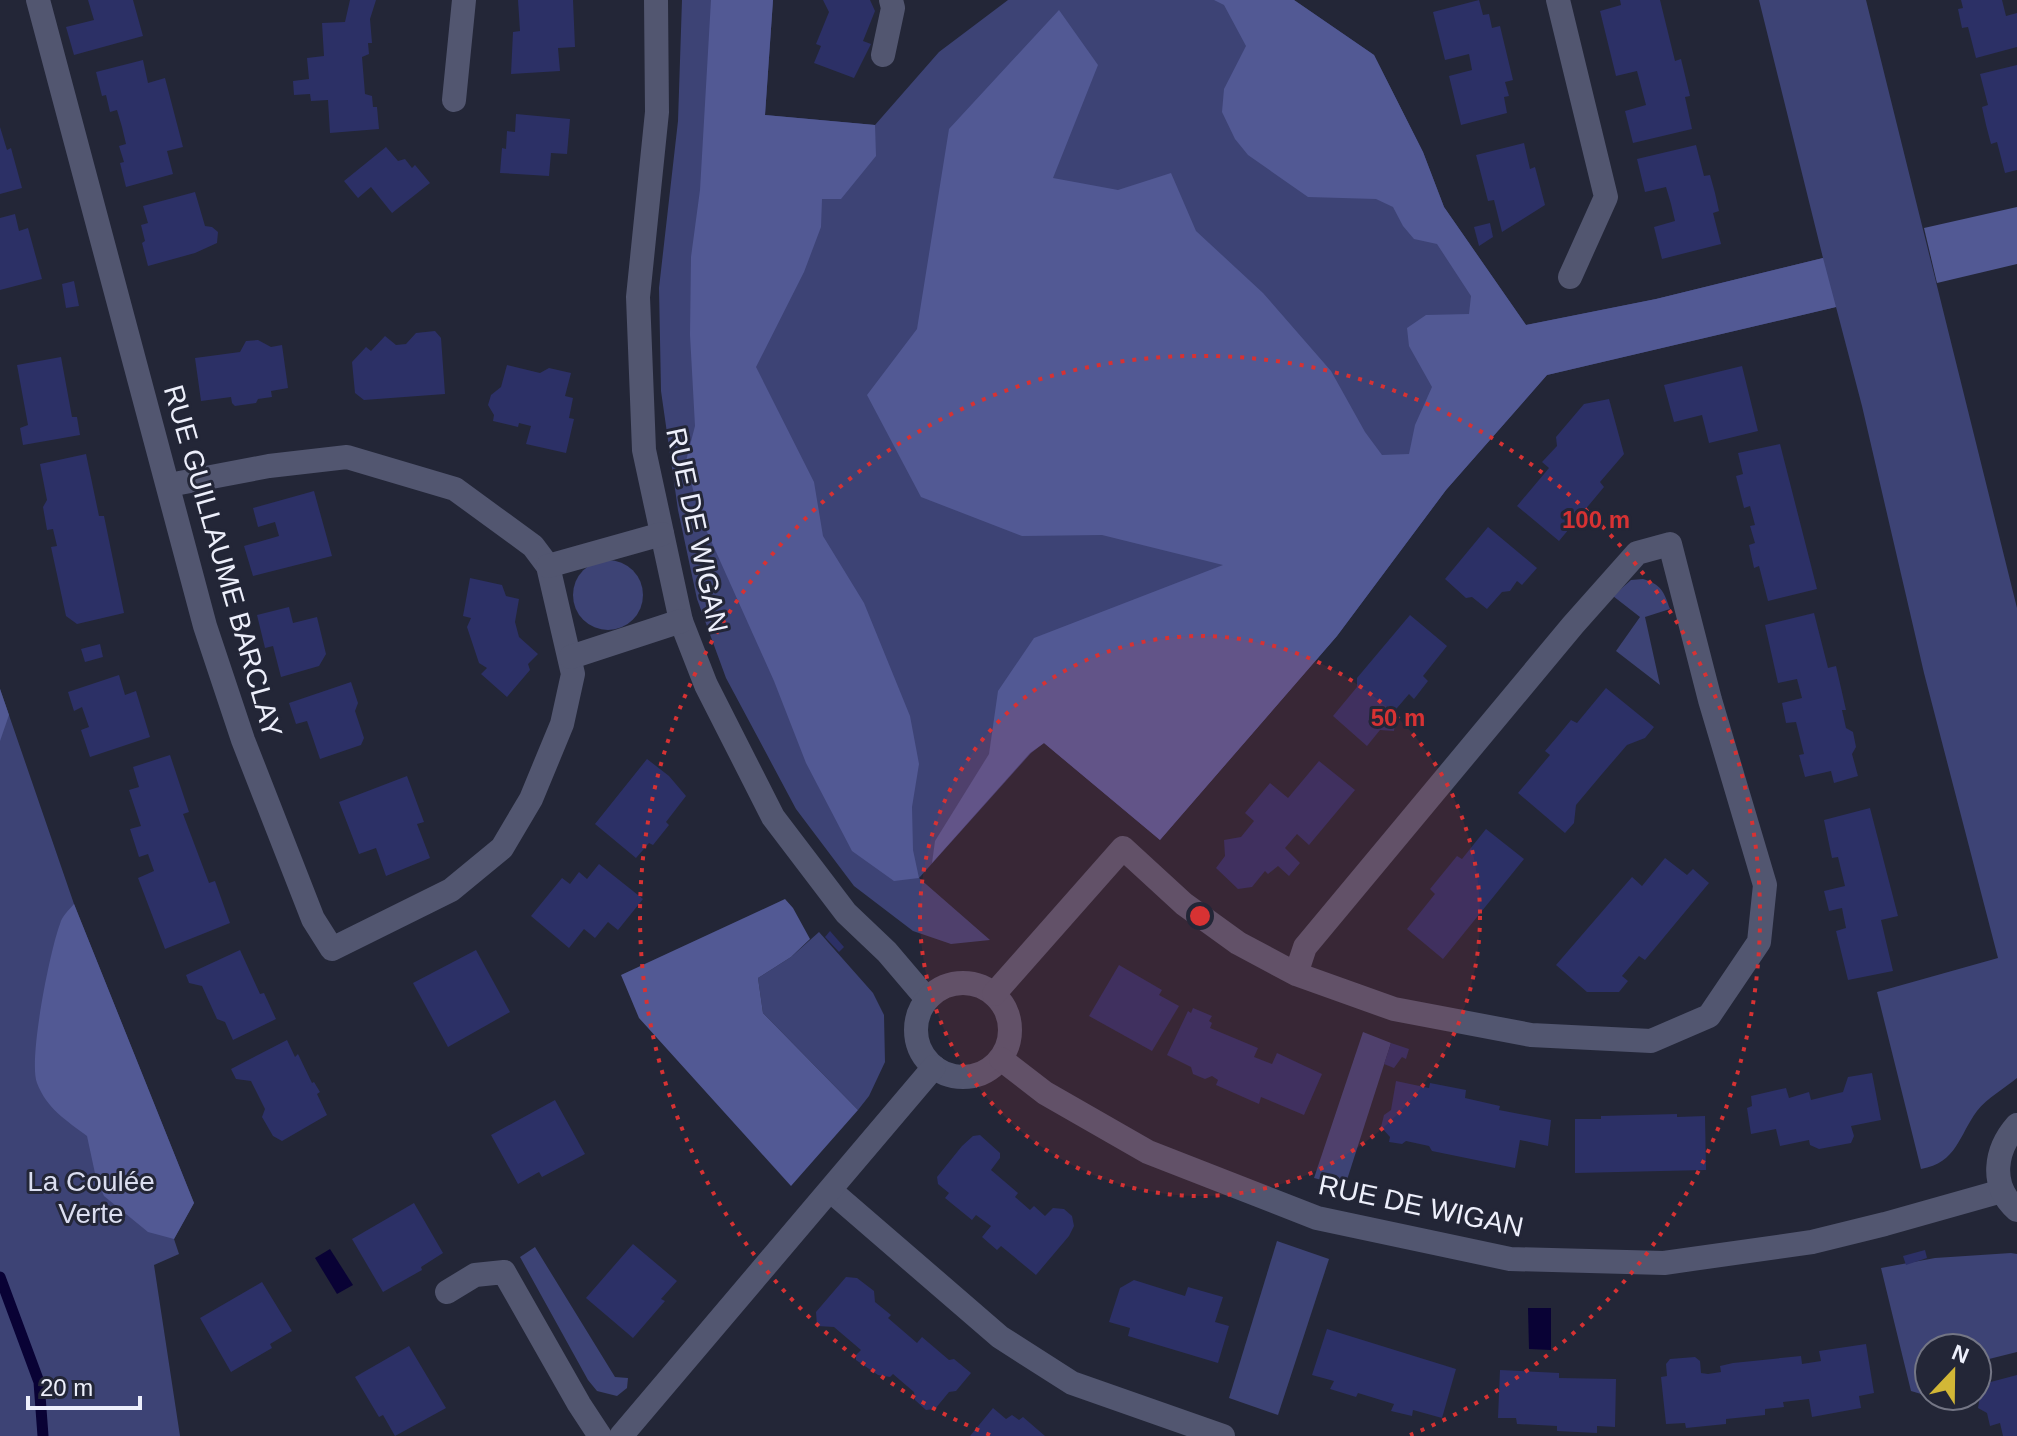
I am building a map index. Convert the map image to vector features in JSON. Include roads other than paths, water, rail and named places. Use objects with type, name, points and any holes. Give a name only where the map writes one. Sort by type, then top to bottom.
[{"type":"street","name":"RUE GUILLAUME BARCLAY","points":[[38,0],[205,626],[243,740],[313,919],[332,949],[451,890],[502,848],[531,799],[562,724],[573,674],[571,657]]},
{"type":"street","points":[[454,100],[464,0]]},
{"type":"street","name":"RUE DE WIGAN","points":[[656,0],[657,112],[638,297],[644,450],[681,621],[706,685],[773,817],[846,913],[887,952],[927,999]]},
{"type":"street","points":[[883,55],[893,8],[891,0]]},
{"type":"street","points":[[1558,0],[1606,197],[1570,277]]},
{"type":"street","points":[[169,485],[269,466],[347,457],[455,489],[533,546],[548,566],[571,657],[681,621]]},
{"type":"street","points":[[548,566],[662,534]]},
{"type":"street","points":[[994,994],[1123,848],[1184,904],[1238,943],[1296,974],[1394,1009],[1531,1035],[1651,1041],[1709,1016],[1759,942],[1765,885],[1710,700],[1670,544],[1637,553],[1573,625],[1305,947],[1296,974]]},
{"type":"street","points":[[959,981],[977,984],[994,994],[1007,1011],[1011,1029],[1008,1046],[1001,1059],[974,1078],[952,1077],[934,1067],[922,1052],[915,1031],[919,1013],[927,999],[959,981]]},
{"type":"street","name":"RUE DE WIGAN","points":[[1001,1059],[1045,1093],[1148,1152],[1317,1218],[1510,1259],[1664,1263],[1812,1242],[1885,1224],[2010,1200]]},
{"type":"street","points":[[621,1436],[934,1067]]},
{"type":"street","points":[[2010,1200],[1998,1177],[1999,1156],[2004,1141],[2017,1125]]},
{"type":"street","points":[[831,1191],[1000,1337],[1072,1383],[1223,1436]]},
{"type":"street","points":[[447,1292],[475,1275],[504,1272],[600,1436]]},
{"type":"waterway","points":[[0,1277],[39,1382],[43,1436]]},
{"type":"park label","name":"La Coulée Verte","points":[[91,1197]]}]
